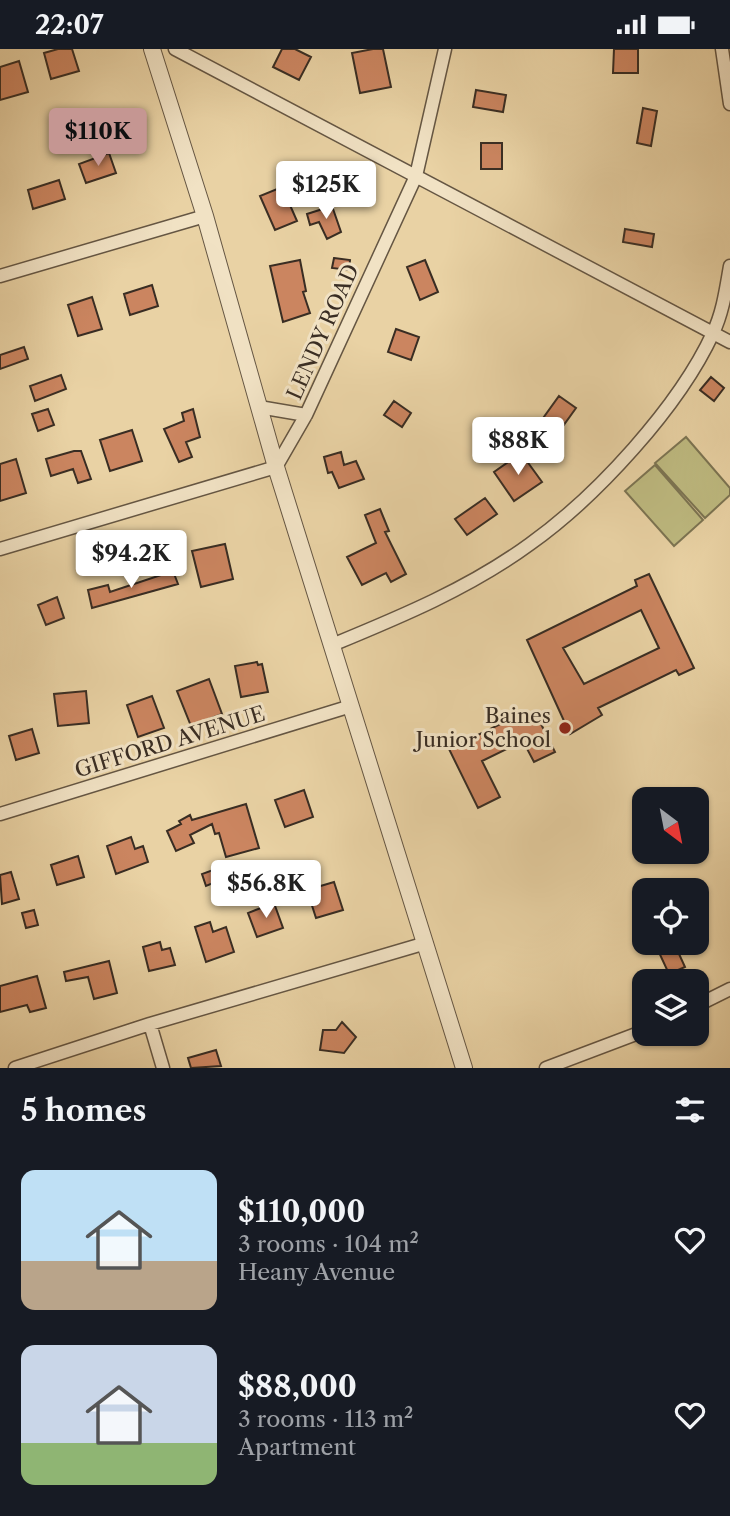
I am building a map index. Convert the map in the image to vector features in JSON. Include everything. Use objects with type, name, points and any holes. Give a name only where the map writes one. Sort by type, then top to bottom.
[{"type":"street","points":[[152,49],[205,216],[276,467],[464,1068]]},
{"type":"street","points":[[175,49],[730,342]]},
{"type":"street","name":"LENDY ROAD","points":[[276,467],[306,415],[416,176],[445,49]]},
{"type":"street","points":[[722,49],[730,104]]},
{"type":"street","points":[[0,276],[205,216]]},
{"type":"street","points":[[332,645],[411,612],[531,544],[576,505],[625,456],[667,407],[713,333],[724,302],[730,266]]},
{"type":"street","points":[[259,407],[306,415]]},
{"type":"street","points":[[0,549],[276,467]]},
{"type":"street","name":"GIFFORD AVENUE","points":[[0,814],[351,706]]},
{"type":"street","points":[[15,1068],[150,1024],[426,943]]},
{"type":"street","points":[[709,1000],[730,989]]},
{"type":"street","points":[[150,1024],[163,1068]]},
{"type":"street","points":[[546,1068],[632,1036]]},
{"type":"shaded area","points":[[686,437],[730,488],[730,495],[705,518],[655,463]]},
{"type":"shaded area","points":[[655,465],[703,520],[674,546],[625,491]]},
{"type":"building","points":[[72,49],[79,71],[51,79],[44,53]]},
{"type":"building","points":[[282,49],[295,49],[311,57],[299,80],[273,67]]},
{"type":"building","points":[[383,49],[391,87],[360,93],[352,53]]},
{"type":"building","points":[[614,49],[638,49],[638,73],[613,73]]},
{"type":"building","points":[[19,61],[28,92],[0,100],[0,67]]},
{"type":"building","points":[[476,90],[506,95],[503,112],[473,107]]},
{"type":"building","points":[[643,108],[657,111],[651,146],[637,143]]},
{"type":"building","points":[[481,143],[502,143],[502,169],[481,169]]},
{"type":"building","points":[[109,153],[116,173],[86,183],[79,164]]},
{"type":"building","points":[[59,180],[65,199],[33,209],[28,190]]},
{"type":"building","points":[[282,187],[297,221],[275,230],[260,196]]},
{"type":"building","points":[[332,206],[341,232],[327,239],[319,222],[310,225],[307,214]]},
{"type":"building","points":[[625,229],[654,234],[652,247],[623,242]]},
{"type":"building","points":[[334,258],[350,260],[349,270],[332,268]]},
{"type":"building","points":[[300,260],[306,291],[303,292],[310,313],[283,322],[270,266]]},
{"type":"building","points":[[425,260],[438,292],[420,300],[407,267]]},
{"type":"building","points":[[152,285],[158,306],[130,315],[124,294]]},
{"type":"building","points":[[92,297],[102,329],[78,336],[68,305]]},
{"type":"building","points":[[396,329],[419,337],[411,360],[388,352]]},
{"type":"building","points":[[24,347],[28,359],[0,369],[0,355]]},
{"type":"building","points":[[61,375],[66,389],[35,401],[30,386]]},
{"type":"building","points":[[711,377],[724,388],[714,401],[700,390]]},
{"type":"building","points":[[559,396],[576,408],[558,433],[541,421]]},
{"type":"building","points":[[394,401],[411,413],[402,427],[384,415]]},
{"type":"building","points":[[48,409],[54,425],[38,431],[32,414]]},
{"type":"building","points":[[193,409],[200,437],[186,442],[192,457],[179,462],[164,429],[184,421],[182,413]]},
{"type":"building","points":[[132,430],[142,461],[110,471],[100,440]]},
{"type":"building","points":[[81,451],[91,479],[78,483],[73,469],[51,476],[46,459]]},
{"type":"building","points":[[341,452],[344,465],[356,461],[364,479],[339,488],[332,472],[328,473],[324,457]]},
{"type":"building","points":[[521,453],[542,482],[514,501],[494,472]]},
{"type":"building","points":[[16,459],[26,493],[0,501],[0,464]]},
{"type":"building","points":[[485,498],[497,514],[467,535],[455,519]]},
{"type":"building","points":[[380,509],[389,531],[385,532],[406,574],[391,582],[386,573],[362,585],[347,557],[376,543],[365,515]]},
{"type":"building","points":[[225,544],[233,579],[201,587],[192,551]]},
{"type":"building","points":[[173,571],[178,584],[92,608],[88,590],[108,585],[110,592]]},
{"type":"building","points":[[649,574],[694,668],[679,675],[676,670],[598,708],[602,715],[570,734],[527,640],[637,586],[635,580]],"holes":[[[641,610],[659,648],[584,684],[563,648]]]},
{"type":"building","points":[[57,597],[64,618],[46,625],[38,605]]},
{"type":"building","points":[[257,662],[258,665],[262,664],[268,692],[241,697],[235,666]]},
{"type":"building","points":[[209,679],[222,714],[191,726],[177,691]]},
{"type":"building","points":[[86,691],[89,723],[58,726],[54,694]]},
{"type":"building","points":[[152,696],[164,728],[138,737],[127,705]]},
{"type":"building","points":[[537,716],[555,752],[534,762],[523,741],[482,761],[500,797],[478,808],[449,749],[515,717],[519,725]]},
{"type":"building","points":[[32,729],[39,753],[16,760],[9,736]]},
{"type":"building","points":[[304,790],[313,817],[285,827],[275,800]]},
{"type":"building","points":[[246,804],[259,848],[226,857],[219,833],[215,834],[212,824],[190,835],[194,843],[176,851],[167,831],[181,824],[179,821],[190,815],[192,820]]},
{"type":"building","points":[[131,837],[135,849],[143,846],[148,862],[116,874],[107,846]]},
{"type":"building","points":[[78,856],[84,877],[57,885],[51,865]]},
{"type":"building","points":[[235,862],[240,872],[206,886],[202,874]]},
{"type":"building","points":[[11,872],[19,899],[2,904],[0,875]]},
{"type":"building","points":[[334,882],[343,910],[316,918],[307,890]]},
{"type":"building","points":[[274,903],[283,928],[257,937],[248,913]]},
{"type":"building","points":[[34,910],[38,925],[26,928],[22,913]]},
{"type":"building","points":[[210,922],[213,932],[226,927],[234,952],[206,962],[195,927]]},
{"type":"building","points":[[160,942],[162,950],[170,948],[175,965],[149,971],[143,947]]},
{"type":"building","points":[[660,955],[680,955],[685,967],[667,969]]},
{"type":"building","points":[[109,961],[117,993],[94,999],[88,977],[66,981],[64,972]]},
{"type":"building","points":[[37,976],[46,1008],[30,1012],[27,1005],[0,1012],[0,986]]},
{"type":"building","points":[[342,1022],[356,1037],[344,1053],[320,1050],[323,1030],[336,1030]]},
{"type":"building","points":[[216,1050],[221,1066],[191,1068],[188,1058]]},
{"type":"place","name":"Baines Junior School","points":[[565,728]]}]
